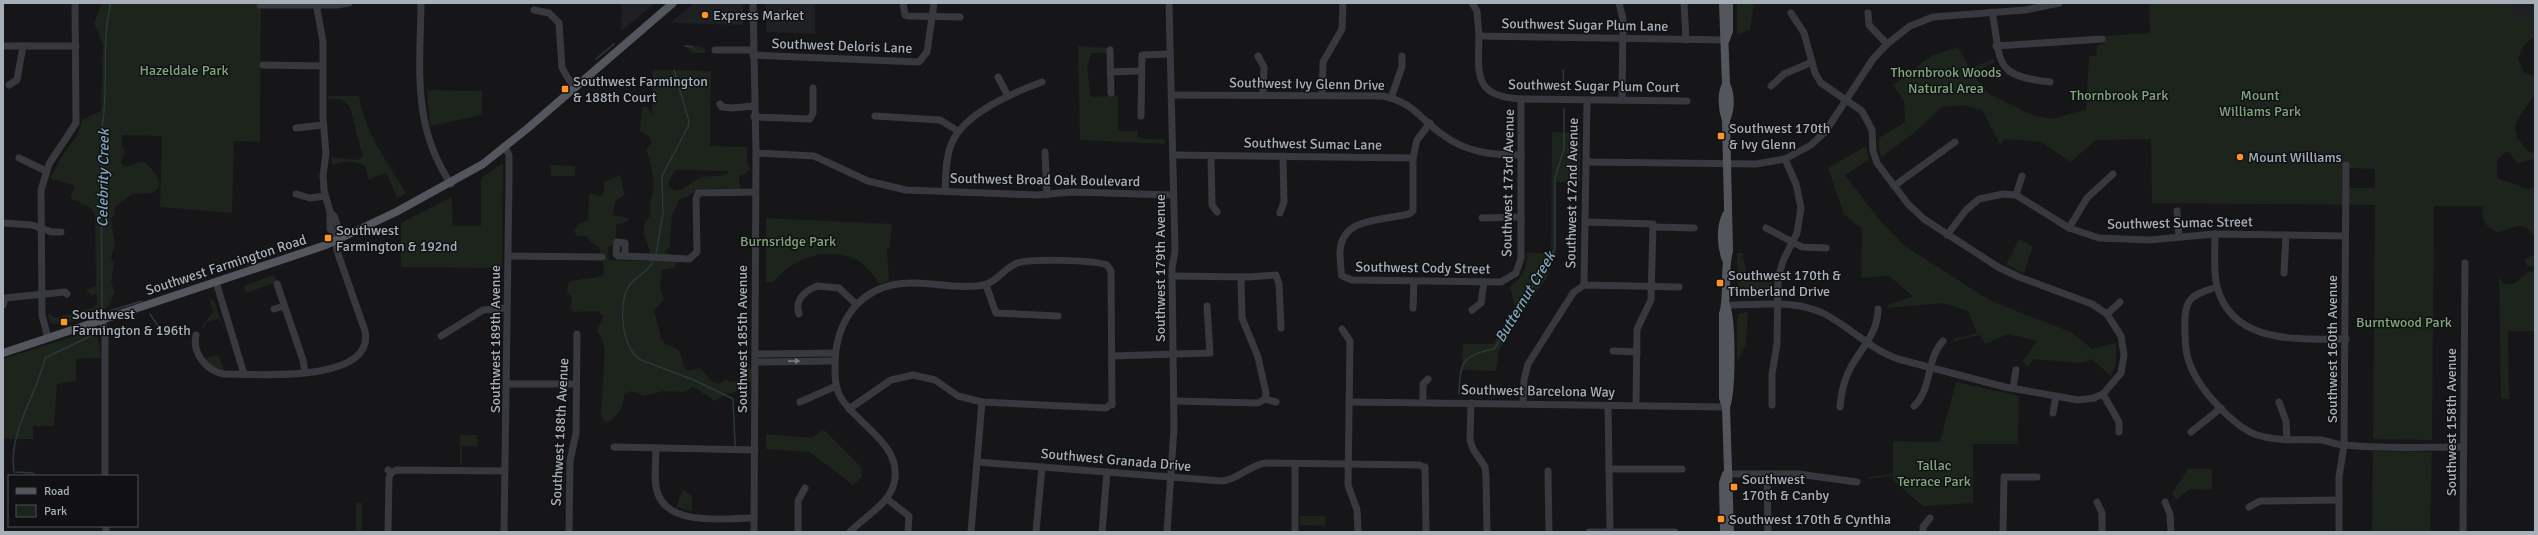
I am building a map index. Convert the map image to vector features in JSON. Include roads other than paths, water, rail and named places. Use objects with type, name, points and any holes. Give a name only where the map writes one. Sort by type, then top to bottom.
[{"type":"main road","name":"Southwest Farmington Road","points":[[3,353],[216,282],[336,237],[451,184],[505,148],[672,3]]},
{"type":"main road","points":[[1723,3],[1723,31],[1726,40],[1726,84],[1723,90],[1724,113],[1726,120],[1726,214],[1723,222],[1723,251],[1726,261],[1726,305],[1723,314],[1723,398],[1726,407],[1726,474],[1723,483],[1724,532]]},
{"type":"main road","points":[[1726,40],[1729,31],[1729,3]]},
{"type":"main road","points":[[1726,474],[1729,483],[1730,532]]},
{"type":"street","points":[[48,338],[42,319],[41,190],[46,171],[75,126],[75,3]]},
{"type":"street","points":[[260,5],[349,3]]},
{"type":"street","points":[[421,3],[420,94],[422,116],[433,151],[451,184]]},
{"type":"street","name":"Southwest 185th Avenue","points":[[753,3],[754,117],[756,154],[754,532]]},
{"type":"street","points":[[903,3],[905,15],[960,17]]},
{"type":"street","points":[[934,3],[934,16]]},
{"type":"street","name":"Southwest 179th Avenue","points":[[1167,532],[1172,478],[1174,401],[1172,276],[1175,251],[1169,3]]},
{"type":"street","points":[[1322,95],[1323,62],[1342,29],[1343,3]]},
{"type":"street","points":[[1472,3],[1477,11],[1479,36]]},
{"type":"street","points":[[1619,3],[1623,19],[1622,100]]},
{"type":"street","points":[[1684,3],[1686,40]]},
{"type":"street","points":[[1586,162],[1726,164],[1771,163],[1785,159],[1805,149],[1825,132],[1863,73],[1887,44],[1923,20],[1992,12],[2025,10],[2055,3]]},
{"type":"street","points":[[196,335],[195,343],[202,361],[214,373],[244,374],[305,374],[317,372],[350,361],[361,351],[366,339],[337,251],[336,237],[338,227],[330,212],[325,196],[323,176],[326,153],[323,125],[322,32],[316,4]]},
{"type":"street","points":[[534,10],[549,13],[559,23],[562,68],[574,88]]},
{"type":"street","points":[[1992,12],[1996,46],[2002,64],[2011,73],[2022,79],[2050,82]]},
{"type":"street","points":[[1726,305],[1778,305],[1809,308],[1824,314],[1881,353],[1930,368],[2013,388],[2078,400],[2094,398],[2103,394],[2121,373],[2124,355],[2121,336],[2107,314],[2092,304],[2018,277],[1947,235],[1924,219],[1894,186],[1877,163],[1873,151],[1872,130],[1862,111],[1821,83],[1812,62],[1804,33],[1792,13]]},
{"type":"street","points":[[1868,14],[1869,25],[1887,44]]},
{"type":"street","name":"Southwest Deloris Lane","points":[[715,50],[912,63],[919,62],[927,55],[928,36],[934,16]]},
{"type":"street","name":"Southwest Sugar Plum Lane","points":[[1479,36],[1726,40]]},
{"type":"street","name":"Southwest Sugar Plum Court","points":[[1479,36],[1478,70],[1481,82],[1494,95],[1521,99],[1687,101]]},
{"type":"street","points":[[1996,46],[2102,39]]},
{"type":"street","points":[[3,46],[76,46]]},
{"type":"street","points":[[9,85],[17,80],[23,46]]},
{"type":"street","points":[[1110,50],[1111,93]]},
{"type":"street","points":[[1141,116],[1140,59],[1144,54],[1170,54]]},
{"type":"street","points":[[1258,56],[1264,67],[1264,94]]},
{"type":"street","points":[[1392,98],[1402,67],[1402,56]]},
{"type":"street","points":[[1771,86],[1784,74],[1812,62]]},
{"type":"street","points":[[263,65],[322,66]]},
{"type":"street","points":[[1110,72],[1140,71]]},
{"type":"street","points":[[998,77],[1008,96]]},
{"type":"street","points":[[945,191],[947,159],[951,145],[958,131],[978,114],[1008,96],[1042,82]]},
{"type":"street","points":[[754,117],[810,119],[813,113],[813,88]]},
{"type":"street","name":"Southwest Ivy Glenn Drive","points":[[1172,95],[1264,94],[1392,98],[1409,105],[1444,136],[1476,152],[1495,155],[1521,155]]},
{"type":"street","name":"Southwest 173rd Avenue","points":[[1501,282],[1516,273],[1520,266],[1521,99]]},
{"type":"street","name":"Southwest 172nd Avenue","points":[[1584,286],[1587,100]]},
{"type":"street","points":[[720,104],[722,107],[732,108],[754,106]]},
{"type":"street","points":[[875,116],[940,120],[958,131]]},
{"type":"street","points":[[1413,158],[1417,140],[1430,123]]},
{"type":"street","points":[[296,128],[323,125]]},
{"type":"street","points":[[1894,186],[1955,142]]},
{"type":"street","name":"Southwest 189th Avenue","points":[[504,532],[508,384],[507,308],[509,155],[505,148]]},
{"type":"street","points":[[1045,152],[1047,195]]},
{"type":"street","name":"Southwest Broad Oak Boulevard","points":[[756,154],[814,156],[886,186],[945,191],[1047,195],[1077,192],[1173,195]]},
{"type":"street","name":"Southwest Sumac Lane","points":[[1173,155],[1413,158]]},
{"type":"street","points":[[1211,156],[1212,205],[1217,212]]},
{"type":"street","points":[[1280,213],[1284,202],[1284,156]]},
{"type":"street","points":[[19,158],[46,171]]},
{"type":"street","name":"Southwest Cody Street","points":[[1413,158],[1412,211],[1409,214],[1350,228],[1342,236],[1340,244],[1341,273],[1344,278],[1414,281],[1501,282]]},
{"type":"street","points":[[1772,405],[1772,374],[1777,344],[1780,270],[1800,223],[1802,208],[1796,184],[1785,159]]},
{"type":"street","name":"Southwest 160th Avenue","points":[[2339,532],[2339,477],[2344,445],[2346,339],[2346,165]]},
{"type":"street","points":[[2069,228],[2087,198],[2113,174]]},
{"type":"street","points":[[1947,235],[1966,210],[1979,199],[1992,195],[2016,195],[2022,176]]},
{"type":"street","points":[[625,256],[693,257],[697,252],[696,199],[698,193],[755,192]]},
{"type":"street","points":[[296,194],[310,198],[325,196]]},
{"type":"street","name":"Southwest Sumac Street","points":[[2016,195],[2069,228],[2084,234],[2114,239],[2179,237],[2215,234],[2345,236]]},
{"type":"street","points":[[2176,211],[2179,237]]},
{"type":"street","points":[[1482,218],[1521,217]]},
{"type":"street","points":[[1586,222],[1694,228]]},
{"type":"street","points":[[3,223],[32,225],[61,232]]},
{"type":"street","points":[[1636,405],[1637,330],[1650,300],[1652,287],[1653,225]]},
{"type":"street","points":[[1766,228],[1802,247],[1826,248]]},
{"type":"street","points":[[2215,234],[2215,271],[2217,287],[2229,310],[2251,329],[2266,335],[2285,338],[2346,339]]},
{"type":"street","points":[[2284,273],[2286,235]]},
{"type":"street","points":[[508,256],[602,257]]},
{"type":"street","points":[[850,409],[891,380],[913,375],[935,380],[958,396],[982,402],[1106,408],[1111,405],[1112,356],[1108,265],[1024,261],[1013,265],[999,278],[986,285],[976,287],[899,284],[879,289],[856,304],[842,324],[835,357],[836,386],[841,399],[850,409],[883,444],[893,459],[895,480],[887,499],[850,532]]},
{"type":"street","name":"Southwest 158th Avenue","points":[[2463,532],[2465,264]]},
{"type":"street","points":[[1172,276],[1241,277],[1276,275],[1278,278],[1282,328]]},
{"type":"street","points":[[1241,277],[1242,318],[1258,357],[1266,393],[1265,399]]},
{"type":"street","points":[[1413,308],[1414,281]]},
{"type":"street","points":[[216,282],[244,374]]},
{"type":"street","points":[[1472,310],[1481,303],[1484,282]]},
{"type":"street","points":[[277,284],[304,360],[305,374]]},
{"type":"street","points":[[986,285],[996,313],[1058,316]]},
{"type":"street","points":[[799,314],[797,308],[801,297],[817,286],[839,288],[856,304]]},
{"type":"street","points":[[1523,404],[1524,380],[1528,364],[1566,301],[1584,286],[1679,287]]},
{"type":"street","points":[[2217,287],[2200,292],[2192,297],[2186,304],[2185,344],[2191,368],[2231,419],[2250,432],[2271,439],[2323,440],[2344,445],[2463,446]]},
{"type":"street","points":[[3,305],[5,298],[42,296],[64,292],[68,294]]},
{"type":"street","points":[[2107,314],[2120,302]]},
{"type":"street","points":[[274,309],[284,306]]},
{"type":"street","points":[[1112,356],[1210,353],[1207,306]]},
{"type":"street","points":[[441,336],[483,310],[507,308]]},
{"type":"street","points":[[1840,406],[1848,372],[1867,344],[1875,329],[1878,309]]},
{"type":"street","points":[[98,321],[103,324],[105,334],[105,475]]},
{"type":"street","points":[[1342,329],[1350,341],[1348,485],[1357,510],[1358,532]]},
{"type":"street","name":"Southwest 188th Avenue","points":[[569,532],[569,471],[576,433],[577,334]]},
{"type":"street","points":[[1914,406],[1922,399],[1936,348],[1943,341]]},
{"type":"street","points":[[1613,351],[1637,352]]},
{"type":"street","points":[[755,354],[835,357]]},
{"type":"street","points":[[755,362],[835,357]]},
{"type":"street","points":[[2013,388],[2016,370]]},
{"type":"street","points":[[1423,402],[1423,384],[1428,379]]},
{"type":"street","points":[[508,384],[576,384]]},
{"type":"street","points":[[800,402],[836,386]]},
{"type":"street","points":[[2103,394],[2119,422],[2119,432]]},
{"type":"street","points":[[2053,412],[2056,396]]},
{"type":"street","points":[[1174,401],[1258,403],[1265,399],[1276,402]]},
{"type":"street","points":[[970,532],[982,402]]},
{"type":"street","name":"Southwest Barcelona Way","points":[[1350,402],[1726,407]]},
{"type":"street","points":[[2279,402],[2286,421],[2287,440]]},
{"type":"street","points":[[1471,403],[1470,440],[1473,449],[1485,467],[1487,532]]},
{"type":"street","points":[[1608,405],[1610,531]]},
{"type":"street","points":[[2191,432],[2221,408]]},
{"type":"street","points":[[614,448],[755,450]]},
{"type":"street","points":[[656,448],[657,491],[662,502],[670,510],[689,518],[754,518]]},
{"type":"street","name":"Southwest Granada Drive","points":[[977,462],[1226,481],[1236,478],[1248,466],[1266,463],[1420,465],[1424,467],[1426,473],[1426,532]]},
{"type":"street","points":[[1295,463],[1295,532]]},
{"type":"street","points":[[1036,532],[1042,467]]},
{"type":"street","points":[[1609,469],[1682,469]]},
{"type":"street","points":[[388,532],[390,471],[505,471]]},
{"type":"street","points":[[1548,471],[1549,532]]},
{"type":"street","points":[[1102,532],[1107,472]]},
{"type":"street","points":[[1726,474],[1798,474],[1857,482]]},
{"type":"street","points":[[1767,474],[1768,532]]},
{"type":"street","points":[[2004,532],[2004,477],[2037,477]]},
{"type":"street","points":[[798,532],[798,501],[805,488]]},
{"type":"street","points":[[887,499],[909,516],[908,532]]},
{"type":"street","points":[[2249,507],[2260,501],[2339,500]]},
{"type":"street","points":[[2097,502],[2102,512],[2102,532]]},
{"type":"street","points":[[2164,502],[2170,514],[2171,532]]},
{"type":"street","points":[[1923,532],[1923,527],[1930,518]]},
{"type":"street","points":[[1589,532],[1675,532]]},
{"type":"waterway","name":"Celebrity Creek","points":[[111,3],[106,35],[105,100],[101,132],[103,313],[142,301]]},
{"type":"waterway","points":[[596,59],[614,44]]},
{"type":"waterway","points":[[685,46],[693,47]]},
{"type":"waterway","points":[[656,254],[663,213],[662,176],[688,127],[689,121],[674,70]]},
{"type":"waterway","name":"Butternut Creek","points":[[1563,70],[1564,91]]},
{"type":"waterway","name":"Butternut Creek","points":[[1459,394],[1460,375],[1464,362],[1475,354],[1494,349],[1555,249],[1555,178],[1564,149],[1564,109]]},
{"type":"waterway","points":[[653,262],[648,269],[629,286],[625,294],[623,303],[623,326],[629,347],[641,360],[694,380],[733,399],[735,445]]},
{"type":"waterway","name":"Celebrity Creek","points":[[99,316],[102,308]]},
{"type":"waterway","name":"Celebrity Creek","points":[[150,314],[158,326]]},
{"type":"waterway","points":[[34,475],[33,473],[14,472],[13,457],[19,428],[36,387],[45,358],[93,335],[96,326]]},
{"type":"place","name":"Express Market","points":[[705,15]]},
{"type":"place","name":"Southwest Farmington & 188th Court","points":[[565,89]]},
{"type":"place","name":"Southwest 170th & Ivy Glenn","points":[[1721,136]]},
{"type":"place","name":"Mount Williams","points":[[2240,157]]},
{"type":"place","name":"Southwest Farmington & 192nd","points":[[328,238]]},
{"type":"place","name":"Southwest 170th & Timberland Drive","points":[[1720,283]]},
{"type":"place","name":"Southwest Farmington & 196th","points":[[64,322]]},
{"type":"place","name":"Southwest 170th & Canby","points":[[1734,487]]},
{"type":"place","name":"Southwest 170th & Cynthia","points":[[1721,519]]},
{"type":"park label","name":"Hazeldale Park","points":[[184,70]]},
{"type":"park label","name":"Thornbrook Woods Natural Area","points":[[1946,80]]},
{"type":"park label","name":"Thornbrook Park","points":[[2119,95]]},
{"type":"park label","name":"Mount Williams Park","points":[[2260,104]]},
{"type":"park label","name":"Burnsridge Park","points":[[788,241]]},
{"type":"park label","name":"Burntwood Park","points":[[2404,322]]},
{"type":"park label","name":"Tallac Terrace Park","points":[[1934,474]]}]
